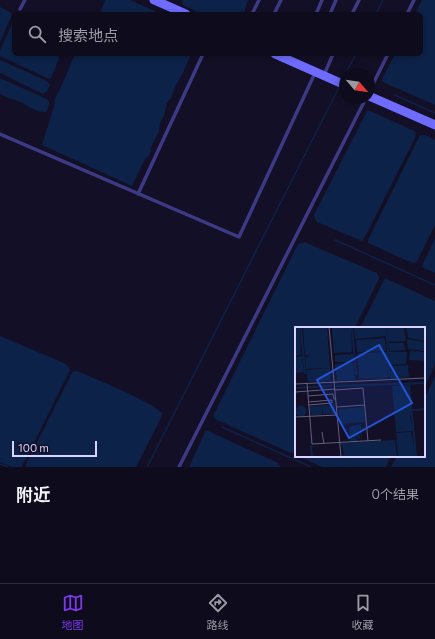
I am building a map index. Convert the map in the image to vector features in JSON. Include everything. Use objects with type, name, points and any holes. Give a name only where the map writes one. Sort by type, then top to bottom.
[{"type":"main road","points":[[154,0],[169,3],[183,12]]},
{"type":"main road","points":[[279,56],[339,83]]},
{"type":"main road","points":[[375,99],[435,125]]},
{"type":"lane","points":[[20,9],[25,0]]},
{"type":"lane","points":[[253,12],[259,0]]},
{"type":"lane","points":[[275,12],[281,0]]},
{"type":"lane","points":[[317,12],[322,0]]},
{"type":"lane","points":[[331,12],[336,0]]},
{"type":"lane","points":[[353,12],[359,0]]},
{"type":"lane","points":[[409,12],[414,0]]},
{"type":"lane","points":[[138,194],[202,56]]},
{"type":"lane","points":[[0,134],[239,237],[332,56]]},
{"type":"lane","points":[[375,80],[387,56]]},
{"type":"lane","points":[[179,467],[363,104]]},
{"type":"water","points":[[105,0],[130,0],[157,12],[101,12]]},
{"type":"water","points":[[182,0],[248,0],[244,12],[198,12],[183,5]]},
{"type":"water","points":[[422,0],[435,0],[435,105],[382,81],[394,56],[423,56],[423,12],[416,12]]},
{"type":"water","points":[[0,7],[10,12],[12,15],[0,42]]},
{"type":"water","points":[[12,24],[12,56],[59,56],[51,78],[49,79],[0,56],[0,51]]},
{"type":"water","points":[[74,56],[190,56],[171,98],[167,103],[164,116],[160,123],[159,132],[151,147],[150,154],[144,161],[132,186],[42,145],[55,98]]},
{"type":"water","points":[[0,60],[47,81],[50,85],[48,90],[43,94],[0,73]]},
{"type":"water","points":[[0,78],[47,99],[49,105],[46,112],[35,110],[0,94]]},
{"type":"water","points":[[367,111],[375,113],[416,133],[415,138],[362,241],[317,222],[314,215]]},
{"type":"water","points":[[420,135],[425,135],[435,140],[435,225],[417,261],[414,263],[368,243],[368,240]]},
{"type":"water","points":[[435,238],[435,273],[422,266]]},
{"type":"water","points":[[304,242],[377,273],[379,277],[355,327],[295,327],[295,450],[291,453],[217,420],[214,418],[214,414],[298,244]]},
{"type":"water","points":[[385,278],[435,301],[435,365],[425,386],[425,327],[360,327]]},
{"type":"water","points":[[0,336],[64,363],[70,370],[21,467],[12,467],[0,462]]},
{"type":"water","points":[[74,371],[80,372],[128,393],[153,406],[162,413],[162,416],[136,467],[26,467],[26,464]]},
{"type":"water","points":[[435,376],[435,467],[391,467],[396,457],[425,457],[425,397]]},
{"type":"water","points":[[206,430],[278,463],[281,467],[189,467]]},
{"type":"water","points":[[300,457],[391,457],[386,467],[322,467]]},
{"type":"waterway","points":[[377,12],[383,0]]},
{"type":"waterway","points":[[348,68],[355,56]]},
{"type":"waterway","points":[[147,467],[339,87]]},
{"type":"waterway","points":[[395,95],[435,113]]},
{"type":"waterway","points":[[335,240],[435,285]]},
{"type":"waterway","points":[[222,427],[311,467]]},
{"type":"waterway","points":[[0,464],[8,467]]}]
